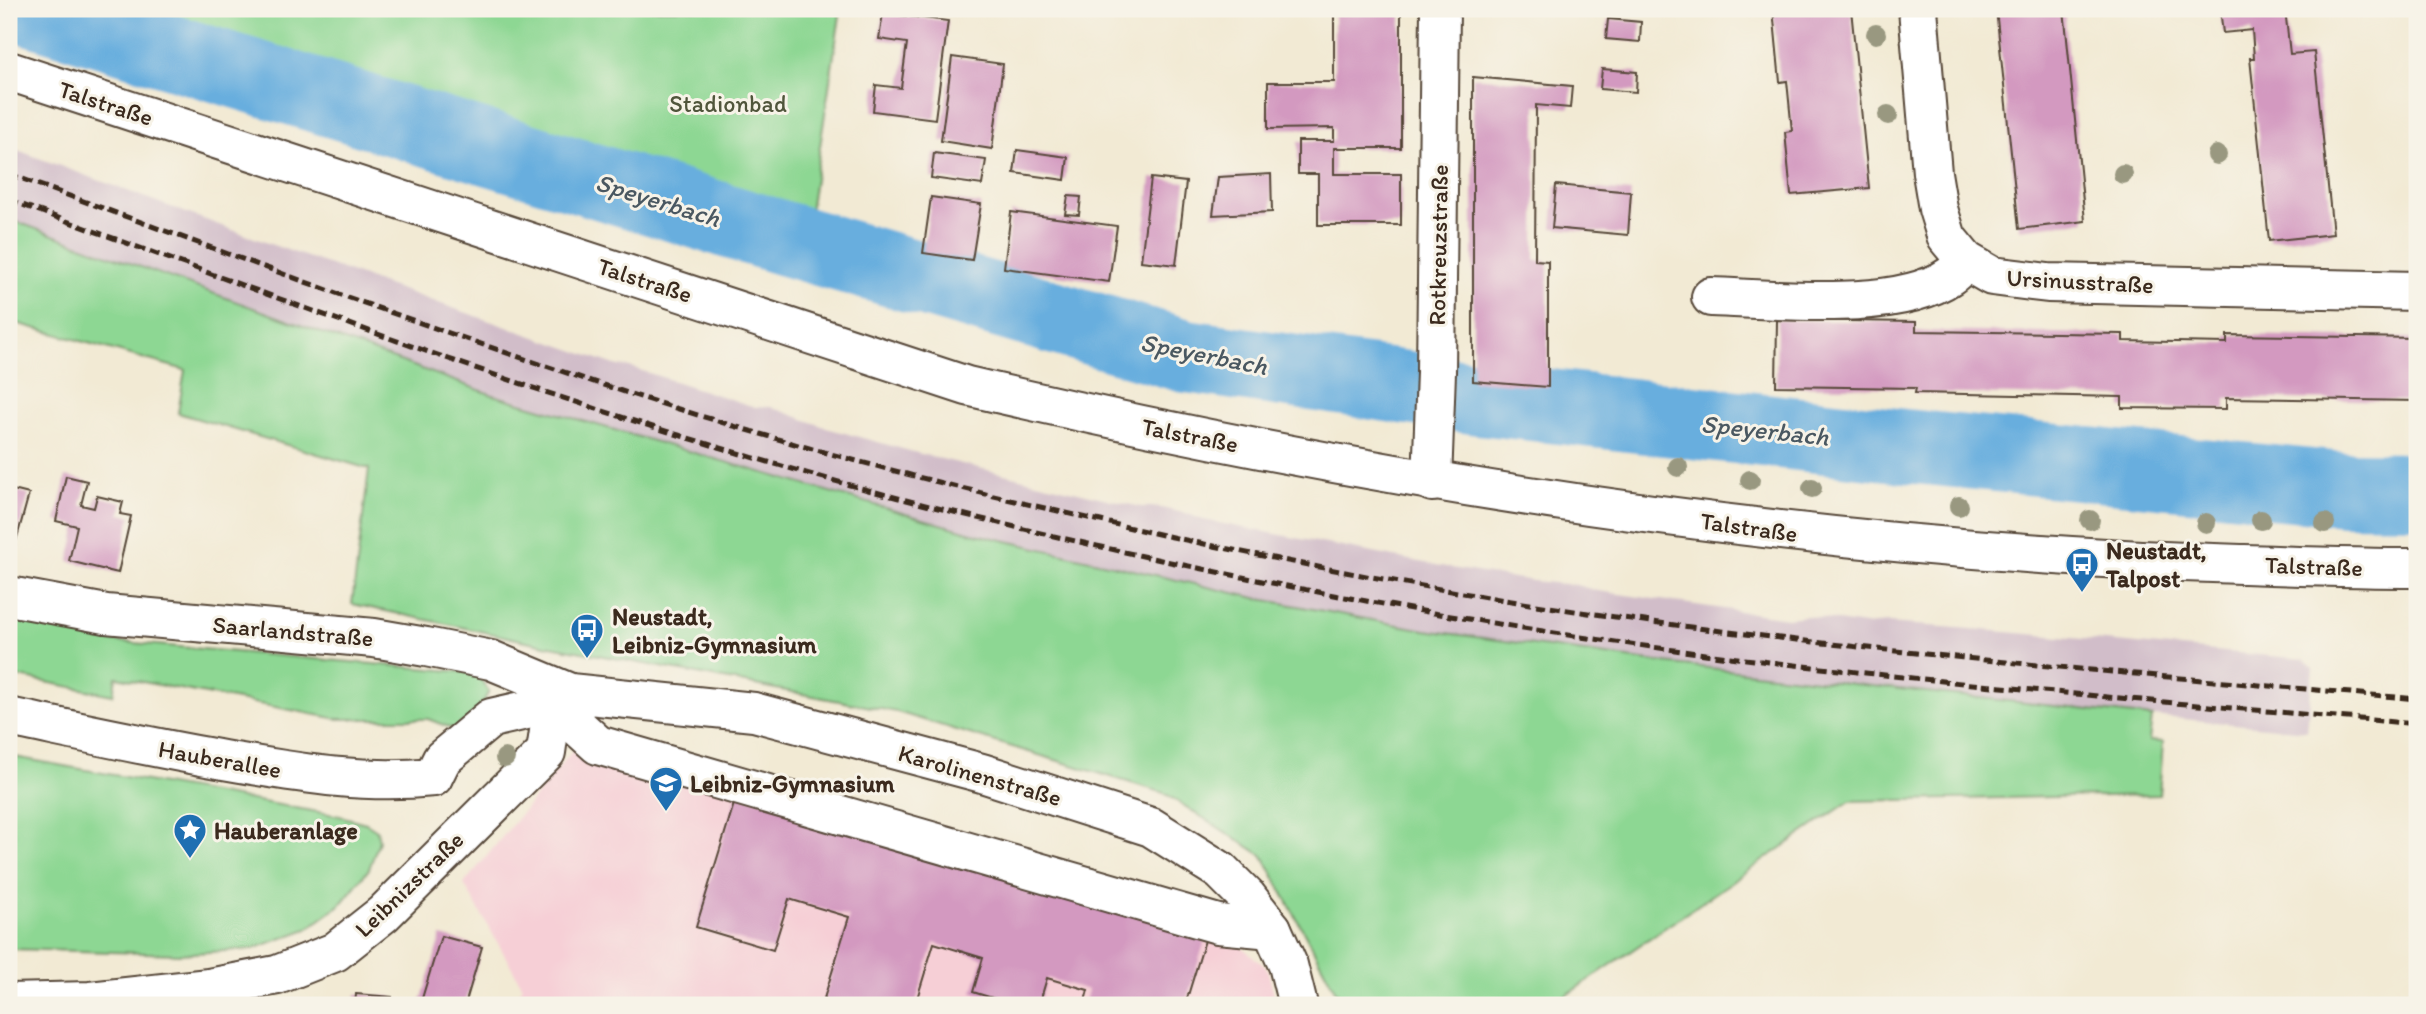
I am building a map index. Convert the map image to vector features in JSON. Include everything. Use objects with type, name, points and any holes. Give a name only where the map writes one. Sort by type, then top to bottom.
[{"type":"street","name":"Rotkreuzstraße","points":[[1432,482],[1436,372],[1440,9]]},
{"type":"street","name":"Ursinusstraße","points":[[1918,9],[1932,173],[1938,209],[1947,238],[1966,261],[1992,276],[2048,283],[2417,291]]},
{"type":"street","name":"Talstraße","points":[[9,71],[967,386],[1111,419],[1432,482],[1804,534],[2116,560],[2417,568]]},
{"type":"street","points":[[1711,297],[1854,301],[1896,296],[1938,283],[1952,275],[1966,261]]},
{"type":"street","name":"Saarlandstraße","points":[[9,596],[106,614],[374,638],[426,647],[491,660],[562,699]]},
{"type":"street","points":[[433,777],[442,759],[491,718],[562,699],[598,745],[1218,924],[1272,929]]},
{"type":"street","name":"Leibnizstraße","points":[[9,1003],[90,1001],[209,988],[277,975],[335,952],[383,914],[546,752],[562,699]]},
{"type":"street","name":"Karolinenstraße","points":[[562,699],[754,712],[982,774],[1151,828],[1221,870],[1247,897],[1272,929],[1288,965],[1298,1005]]},
{"type":"street","name":"Hauberallee","points":[[9,717],[176,752],[311,775],[402,781],[433,777]]},
{"type":"street","name":"Leibnizstraße","points":[[433,777],[479,817]]},
{"type":"shaded area","points":[[9,147],[273,245],[618,366],[630,367],[755,407],[771,407],[830,429],[921,454],[1140,507],[1157,507],[1188,514],[1203,520],[1451,568],[1576,585],[1598,591],[1787,618],[1806,616],[1864,625],[1889,623],[1983,630],[2304,659],[2313,668],[2307,731],[1986,700],[1664,663],[1425,630],[1260,599],[972,533],[493,395],[9,219]]},
{"type":"shaded area","name":"Leibniz-Gymnasium","points":[[579,743],[1238,944],[1267,968],[1275,1005],[508,1005],[523,987],[464,884]]},
{"type":"green space","name":"Stadionbad","points":[[98,9],[841,9],[808,225]]},
{"type":"green space","points":[[9,219],[493,395],[972,533],[1260,599],[1425,630],[1664,663],[2152,717],[2149,741],[2163,742],[2159,795],[1850,801],[1552,1005],[1343,1005],[1263,856],[1164,793],[897,712],[545,645],[352,604],[369,469],[178,413],[185,370],[9,321]]},
{"type":"green space","points":[[9,617],[111,641],[476,673],[489,691],[478,712],[454,729],[428,719],[338,719],[116,677],[113,695],[9,675]]},
{"type":"green space","name":"Hauberanlage","points":[[9,756],[340,816],[366,823],[377,830],[379,841],[369,869],[340,905],[307,929],[253,949],[179,954],[9,949]]},
{"type":"building","points":[[1334,9],[1401,9],[1401,148],[1334,148],[1334,174],[1401,174],[1401,225],[1318,225],[1318,174],[1298,174],[1298,141],[1334,141],[1334,128],[1268,129],[1268,82],[1334,82]]},
{"type":"building","points":[[1773,9],[1851,9],[1869,188],[1791,195],[1785,132],[1792,131],[1787,81],[1780,82]]},
{"type":"building","points":[[1996,9],[2064,9],[2085,221],[2019,229]]},
{"type":"building","points":[[2220,9],[2285,9],[2290,54],[2314,52],[2333,234],[2269,241],[2250,58],[2254,58],[2252,30],[2223,33]]},
{"type":"building","points":[[883,13],[948,21],[935,119],[873,111],[876,85],[901,88],[907,43],[879,39]]},
{"type":"building","points":[[1608,19],[1641,22],[1640,42],[1606,39]]},
{"type":"building","points":[[952,57],[1003,64],[992,149],[941,141]]},
{"type":"building","points":[[1602,69],[1637,72],[1636,92],[1600,89]]},
{"type":"building","points":[[1473,77],[1572,86],[1570,108],[1536,105],[1535,260],[1548,261],[1548,387],[1473,381]]},
{"type":"building","points":[[1017,150],[1068,157],[1065,180],[1014,173]]},
{"type":"building","points":[[934,153],[986,160],[982,185],[931,178]]},
{"type":"building","points":[[1271,174],[1272,212],[1213,215],[1218,177]]},
{"type":"building","points":[[1151,178],[1186,182],[1176,265],[1141,261]]},
{"type":"building","points":[[1556,185],[1631,192],[1628,235],[1552,228]]},
{"type":"building","points":[[1068,196],[1081,197],[1079,215],[1065,214]]},
{"type":"building","points":[[931,197],[981,204],[972,260],[923,253]]},
{"type":"building","points":[[1011,212],[1117,226],[1109,282],[1004,268]]},
{"type":"building","points":[[1777,320],[1916,322],[1916,331],[2123,334],[2123,341],[2227,343],[2227,335],[2417,338],[2417,401],[2226,398],[2226,409],[2122,408],[2122,397],[1915,393],[1916,388],[1776,386]]},
{"type":"building","points":[[66,476],[87,481],[81,505],[94,508],[97,496],[123,502],[120,514],[131,516],[118,573],[69,561],[77,526],[56,521]]},
{"type":"building","points":[[9,489],[29,494],[13,552],[9,550]]},
{"type":"building","points":[[737,794],[1206,937],[1185,1005],[1084,1005],[1088,990],[1047,978],[1039,1005],[1015,1005],[973,992],[983,958],[934,943],[915,1005],[822,1005],[849,917],[789,899],[773,950],[696,927]]},
{"type":"building","points":[[441,936],[482,947],[465,1005],[420,1005]]},
{"type":"building","points":[[356,994],[392,997],[391,1005],[355,1005]]},
{"type":"waterway","name":"Speyerbach","points":[[32,9],[786,239],[1186,356],[1478,398],[1905,446],[2343,489],[2417,490]]},
{"type":"railway","points":[[9,174],[507,353],[708,418],[942,483],[1202,544],[1459,592],[1691,627],[2002,662],[2417,699]]},
{"type":"railway","points":[[9,200],[477,369],[714,446],[833,481],[1111,549],[1428,612],[1691,652],[2002,687],[2417,724]]},
{"type":"place","name":"Neustadt, Talpost","points":[[2082,594]]},
{"type":"place","name":"Neustadt, Leibniz-Gymnasium","points":[[587,660]]},
{"type":"place","name":"Leibniz-Gymnasium","points":[[666,813]]},
{"type":"place","name":"Hauberanlage","points":[[190,860]]}]
